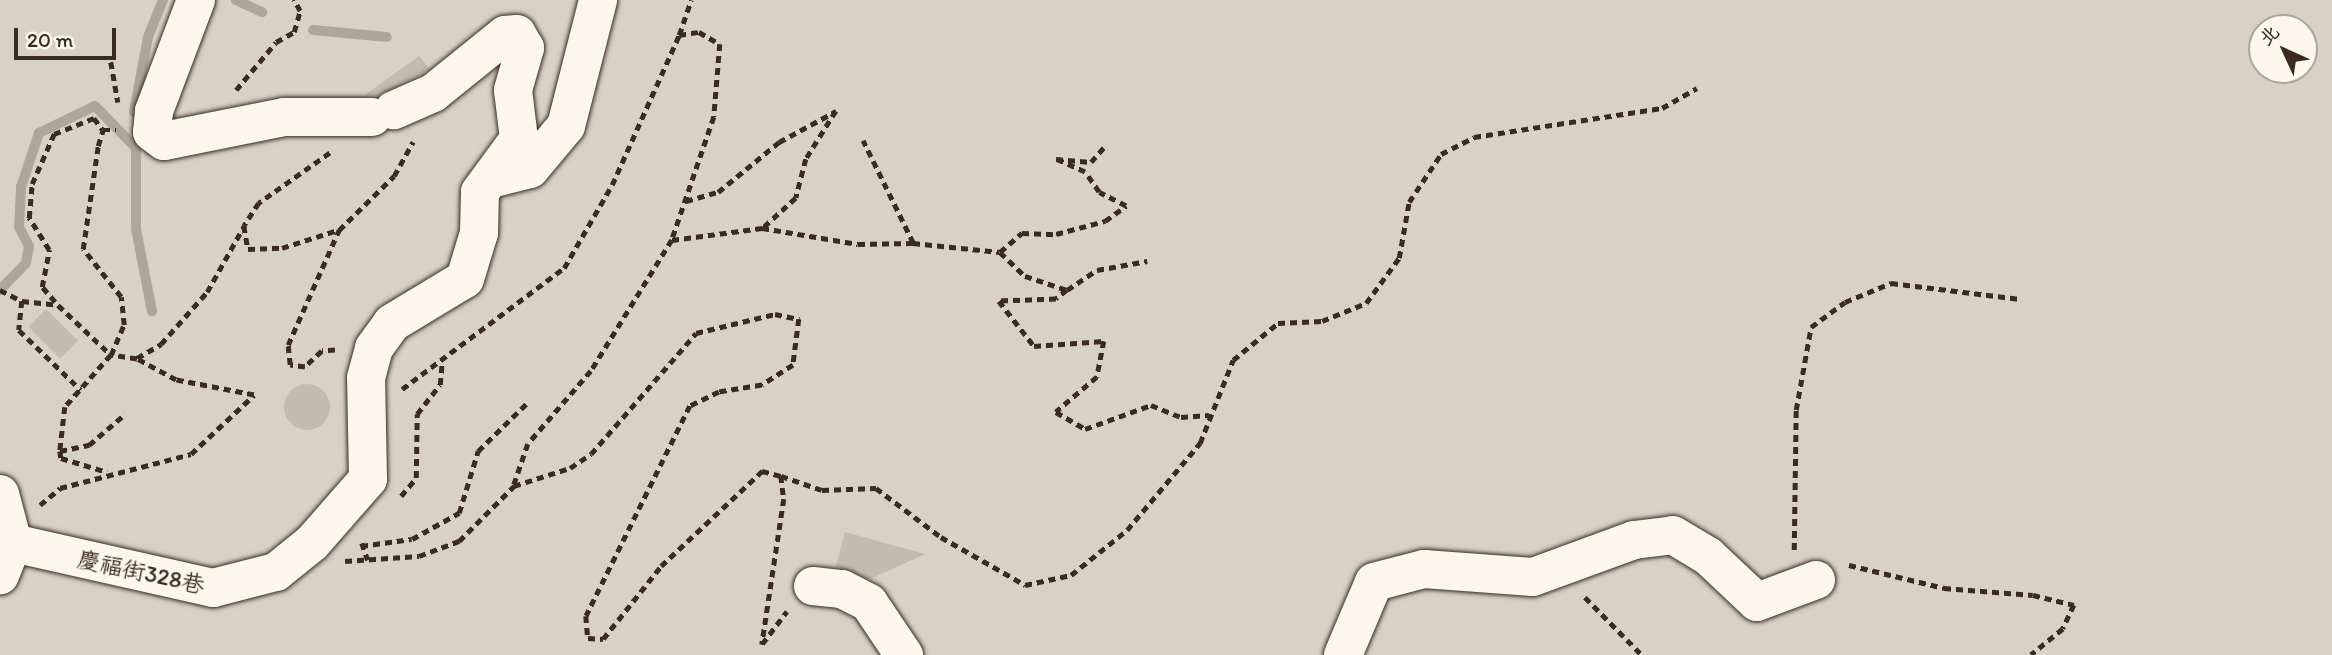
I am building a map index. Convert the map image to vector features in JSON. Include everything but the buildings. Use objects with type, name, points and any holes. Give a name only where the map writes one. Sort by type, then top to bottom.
[{"type":"street","name":"慶福街328巷","points":[[4,554],[213,588],[276,572],[312,543],[368,479],[366,378],[374,348],[393,323],[465,279],[479,233],[481,192],[519,139],[513,90],[524,48],[517,34],[505,35],[433,93],[379,114],[284,117],[164,141],[152,132],[154,111],[197,0]]},
{"type":"street","points":[[490,179],[530,169],[566,126],[598,0]]},
{"type":"street","points":[[0,494],[4,554]]},
{"type":"street","points":[[1343,655],[1374,582],[1424,569],[1477,577],[1533,577],[1634,540],[1673,535],[1708,556],[1757,602],[1810,582]]},
{"type":"street","points":[[813,586],[842,589],[869,603],[904,655]]},
{"type":"path","points":[[235,127],[231,97],[248,70],[294,32],[300,11],[294,0]]},
{"type":"path","points":[[392,398],[565,268],[612,185],[679,34],[691,0]]},
{"type":"path","points":[[514,486],[528,444],[591,372],[672,240],[687,201],[714,117],[720,44],[699,32],[679,34]]},
{"type":"path","points":[[111,62],[123,130]]},
{"type":"path","points":[[371,561],[418,556],[459,541],[514,486],[591,454],[696,333],[775,314],[799,319],[793,365],[762,385],[719,392],[690,406],[586,616],[588,638],[603,639],[661,566],[735,490],[762,471],[822,490],[876,488],[941,537],[1025,585],[1072,575],[1127,530],[1200,443],[1233,360],[1278,323],[1322,321],[1366,303],[1399,258],[1409,202],[1441,154],[1474,137],[1662,108],[1697,88]]},
{"type":"path","points":[[374,348],[322,351],[304,367],[290,365],[288,345],[339,230],[394,176],[433,93]]},
{"type":"path","points":[[687,201],[718,192],[779,142],[836,111],[806,159],[796,198],[762,228]]},
{"type":"path","points":[[137,359],[161,344],[207,292],[259,203],[379,114]]},
{"type":"path","points":[[4,554],[31,513],[60,488],[107,472],[191,454],[254,395],[176,380],[137,359],[111,355],[42,287],[49,250],[29,218],[33,184],[54,134],[94,118],[103,130],[83,249],[121,297],[124,326],[111,355],[65,407],[60,451],[61,458],[107,472]]},
{"type":"path","points":[[103,130],[111,130]]},
{"type":"path","points":[[863,141],[913,243]]},
{"type":"path","points":[[1000,252],[1022,233],[1056,234],[1105,221],[1126,206],[1099,192],[1084,172],[1056,159],[1091,162],[1104,147]]},
{"type":"path","points":[[244,226],[248,248],[282,248],[339,230]]},
{"type":"path","points":[[672,240],[762,228],[858,244],[913,243],[1000,252],[1026,276],[1067,290]]},
{"type":"path","points":[[1147,261],[1097,270],[1056,299],[999,301],[1034,346],[1104,341],[1097,377],[1056,412],[1085,429],[1151,405],[1181,417],[1210,415]]},
{"type":"path","points":[[2020,299],[1891,283],[1845,302],[1811,327],[1800,368],[1791,542],[1810,582],[1846,565],[1944,588],[2033,595],[2074,605],[2063,629],[2031,655]]},
{"type":"path","points":[[1,290],[22,301],[58,305]]},
{"type":"path","points":[[22,301],[19,330],[80,390]]},
{"type":"path","points":[[361,546],[412,539],[458,513],[478,451],[528,402]]},
{"type":"path","points":[[60,451],[89,445],[125,414]]},
{"type":"path","points":[[781,476],[784,499],[761,644],[813,586]]},
{"type":"path","points":[[1551,571],[1642,655]]},
{"type":"shaded area","points":[[0,0],[2332,0],[2332,655],[0,655]]},
{"type":"waterway","points":[[134,112],[148,37],[163,0]]},
{"type":"waterway","points":[[236,0],[262,12]]},
{"type":"waterway","points":[[313,30],[387,37]]},
{"type":"waterway","points":[[0,290],[26,263],[29,246],[19,227],[21,187],[39,133],[95,106],[136,148],[136,229],[152,311]]}]
